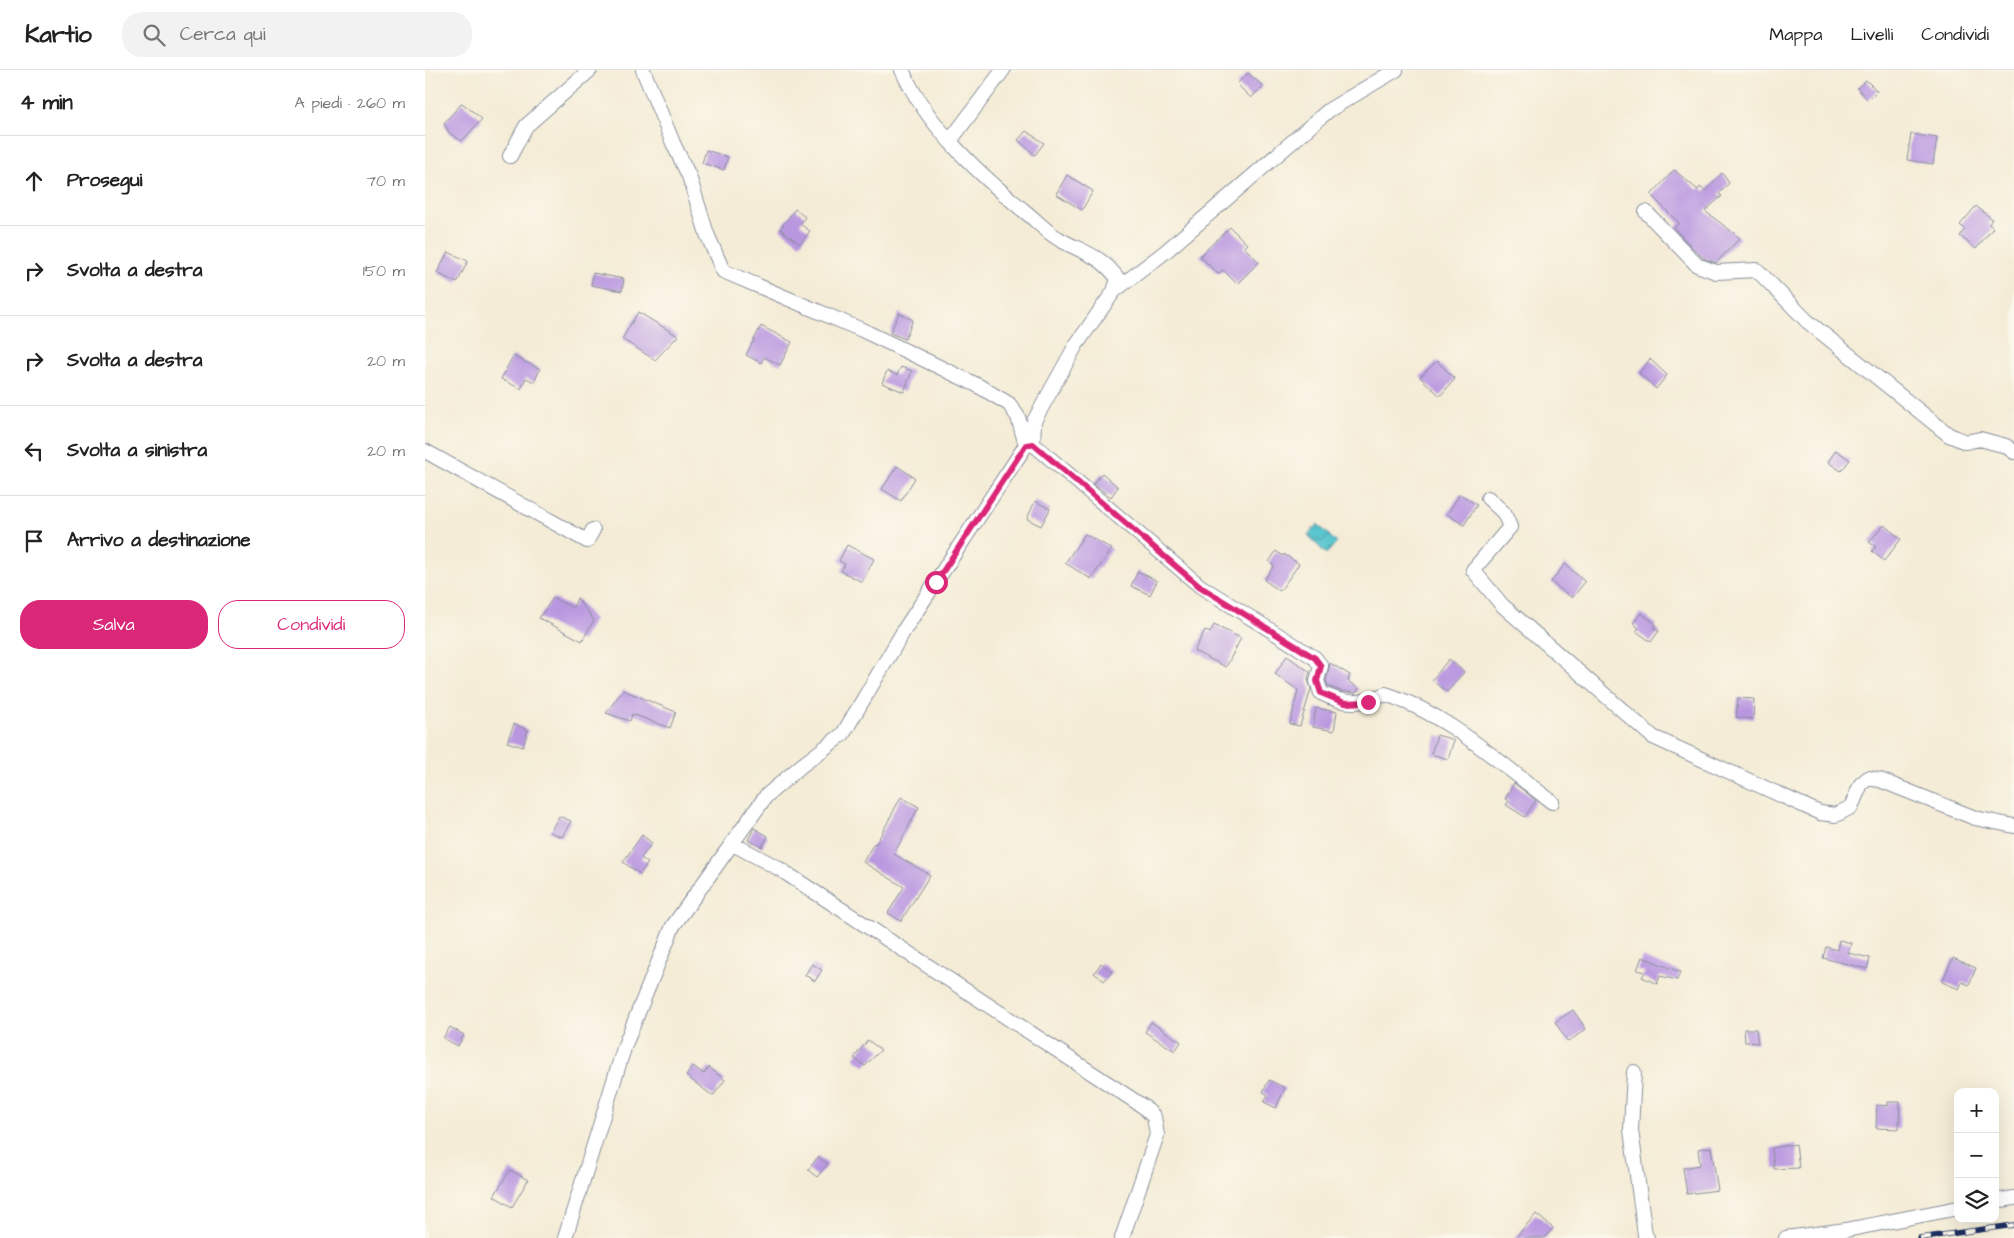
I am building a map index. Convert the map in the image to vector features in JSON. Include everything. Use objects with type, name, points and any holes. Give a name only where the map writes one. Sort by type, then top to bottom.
[{"type":"street","points":[[510,156],[526,126],[590,70]]},
{"type":"street","points":[[643,70],[673,143],[689,176],[707,234],[723,271],[861,330],[977,385],[1009,404],[1018,417],[1030,445],[1199,586],[1315,658],[1321,666],[1317,681],[1321,693],[1345,703],[1368,702],[1385,694],[1397,698],[1459,730],[1480,749],[1552,802]]},
{"type":"street","points":[[902,70],[913,91],[940,131],[988,180],[1058,239],[1084,249],[1109,266],[1117,279],[1114,291]]},
{"type":"street","points":[[951,141],[1003,70]]},
{"type":"street","points":[[565,1238],[625,1045],[673,926],[766,796],[843,734],[906,627],[1030,445],[1034,421],[1076,345],[1114,291],[1165,252],[1329,110],[1396,70]]},
{"type":"street","points":[[1646,212],[1697,265],[1716,272],[1757,270],[1807,321],[1949,435],[1966,442],[1980,440],[2006,446],[2014,452]]},
{"type":"street","points":[[425,451],[587,541],[593,530]]},
{"type":"street","points":[[1488,498],[1504,513],[1510,527],[1473,570],[1502,605],[1653,737],[1820,814],[1836,815],[1851,807],[1861,784],[1869,778],[1880,780],[1975,818],[2014,826]]},
{"type":"street","points":[[733,844],[786,873],[1144,1107],[1154,1117],[1157,1135],[1122,1238]]},
{"type":"street","points":[[1634,1072],[1631,1130],[1645,1235],[1647,1238]]},
{"type":"street","points":[[1999,1200],[2014,1198]]},
{"type":"street","points":[[1786,1238],[1846,1230],[1954,1209]]},
{"type":"water","points":[[1318,524],[1337,543],[1326,554],[1308,535]]},
{"type":"building","points":[[1248,73],[1263,86],[1251,98],[1237,84]]},
{"type":"building","points":[[1866,80],[1877,91],[1868,100],[1857,88]]},
{"type":"building","points":[[462,103],[482,119],[462,141],[449,133],[444,123]]},
{"type":"building","points":[[1026,131],[1044,143],[1035,155],[1018,140]]},
{"type":"building","points":[[1911,134],[1937,138],[1933,164],[1907,160]]},
{"type":"building","points":[[706,150],[728,157],[724,170],[702,163]]},
{"type":"building","points":[[1674,170],[1698,190],[1700,187],[1705,191],[1722,173],[1729,183],[1719,194],[1722,196],[1705,211],[1740,238],[1716,263],[1703,258],[1692,247],[1674,228],[1679,223],[1651,195]]},
{"type":"building","points":[[1067,175],[1093,191],[1082,210],[1056,194]]},
{"type":"building","points":[[1976,206],[1992,219],[1989,224],[1993,228],[1976,249],[1960,236],[1965,229],[1960,225]]},
{"type":"building","points":[[795,209],[805,217],[800,224],[810,231],[800,244],[780,229]]},
{"type":"building","points":[[1230,227],[1247,244],[1244,247],[1259,262],[1237,284],[1223,270],[1218,274],[1200,256]]},
{"type":"building","points":[[448,252],[468,261],[457,283],[437,273]]},
{"type":"building","points":[[593,273],[624,279],[622,291],[591,285]]},
{"type":"building","points":[[638,312],[678,336],[655,360],[622,339]]},
{"type":"building","points":[[899,313],[913,320],[905,339],[890,333]]},
{"type":"building","points":[[761,326],[792,342],[780,365],[764,357],[761,363],[746,355]]},
{"type":"building","points":[[513,356],[540,369],[534,382],[526,378],[521,389],[501,379]]},
{"type":"building","points":[[1650,359],[1667,375],[1656,389],[1639,373]]},
{"type":"building","points":[[1437,361],[1455,379],[1440,396],[1420,377]]},
{"type":"building","points":[[901,367],[912,371],[904,392],[882,383],[887,371],[897,375]]},
{"type":"building","points":[[1836,450],[1850,460],[1841,471],[1828,462]]},
{"type":"building","points":[[897,466],[915,478],[901,501],[882,489]]},
{"type":"building","points":[[1102,473],[1118,487],[1111,497],[1093,484]]},
{"type":"building","points":[[1460,494],[1477,505],[1464,525],[1447,514]]},
{"type":"building","points":[[1035,501],[1050,509],[1041,526],[1027,519]]},
{"type":"building","points":[[1884,525],[1901,539],[1884,561],[1872,551],[1876,547],[1869,542]]},
{"type":"building","points":[[1085,534],[1112,549],[1091,579],[1065,563]]},
{"type":"building","points":[[847,545],[874,559],[862,582],[841,571],[845,564],[839,561]]},
{"type":"building","points":[[1276,551],[1299,564],[1280,591],[1264,580],[1274,566],[1269,562]]},
{"type":"building","points":[[1565,564],[1585,582],[1572,598],[1551,582]]},
{"type":"building","points":[[1138,571],[1157,581],[1150,595],[1131,586]]},
{"type":"building","points":[[553,598],[573,608],[577,598],[594,620],[582,641],[539,618]]},
{"type":"building","points":[[1641,613],[1656,624],[1654,628],[1659,631],[1651,642],[1636,631],[1639,628],[1633,623]]},
{"type":"building","points":[[1214,625],[1241,638],[1226,667],[1194,651],[1205,630],[1210,633]]},
{"type":"building","points":[[1287,656],[1310,672],[1308,679],[1311,689],[1300,726],[1290,724],[1298,690],[1275,674]]},
{"type":"building","points":[[1449,659],[1464,672],[1447,692],[1432,680]]},
{"type":"building","points":[[1330,663],[1350,675],[1348,681],[1359,689],[1356,693],[1340,691],[1328,686],[1326,681]]},
{"type":"building","points":[[623,690],[676,712],[670,728],[632,714],[630,721],[606,713]]},
{"type":"building","points":[[1738,698],[1754,699],[1753,719],[1736,717]]},
{"type":"building","points":[[1316,708],[1337,712],[1334,731],[1313,727]]},
{"type":"building","points":[[514,724],[528,730],[523,747],[507,742]]},
{"type":"building","points":[[1437,735],[1454,740],[1448,759],[1431,754]]},
{"type":"building","points":[[1514,783],[1536,800],[1525,817],[1506,805],[1509,801],[1505,799]]},
{"type":"building","points":[[901,797],[919,807],[894,854],[930,875],[901,921],[888,913],[904,887],[863,862],[874,843],[876,844]]},
{"type":"building","points":[[559,816],[571,821],[562,837],[550,832]]},
{"type":"building","points":[[754,828],[768,836],[762,847],[748,840]]},
{"type":"building","points":[[642,835],[652,843],[641,858],[648,863],[640,874],[623,862]]},
{"type":"building","points":[[1839,940],[1851,943],[1848,953],[1870,958],[1867,969],[1823,958],[1826,947],[1837,950]]},
{"type":"building","points":[[1642,957],[1680,972],[1677,980],[1660,976],[1657,984],[1642,977],[1645,972],[1637,970]]},
{"type":"building","points":[[1953,958],[1976,968],[1969,985],[1962,982],[1959,989],[1942,982]]},
{"type":"building","points":[[1101,963],[1112,972],[1104,981],[1094,973]]},
{"type":"building","points":[[812,964],[822,970],[815,981],[805,975]]},
{"type":"building","points":[[1573,1010],[1586,1029],[1568,1042],[1555,1022]]},
{"type":"building","points":[[1151,1022],[1181,1042],[1175,1051],[1145,1032]]},
{"type":"building","points":[[450,1027],[464,1035],[458,1046],[443,1038]]},
{"type":"building","points":[[1744,1029],[1756,1029],[1758,1043],[1745,1042]]},
{"type":"building","points":[[868,1040],[881,1050],[865,1066],[854,1058]]},
{"type":"building","points":[[693,1066],[704,1074],[709,1067],[725,1080],[713,1096],[686,1076]]},
{"type":"building","points":[[1269,1080],[1285,1088],[1276,1108],[1264,1102],[1268,1095],[1263,1092]]},
{"type":"building","points":[[1888,1102],[1900,1102],[1899,1129],[1876,1128],[1877,1105],[1888,1106]]},
{"type":"building","points":[[1796,1144],[1799,1168],[1774,1169],[1772,1148]]},
{"type":"building","points":[[1711,1147],[1718,1190],[1687,1194],[1683,1168],[1700,1165],[1698,1149]]},
{"type":"building","points":[[818,1157],[828,1164],[817,1177],[808,1170]]},
{"type":"building","points":[[510,1170],[528,1180],[512,1207],[494,1196]]},
{"type":"building","points":[[1536,1214],[1553,1228],[1545,1238],[1515,1238]]},
{"type":"railway","points":[[1920,1238],[2014,1225]]},
{"type":"route","points":[[936,582],[1026,445],[1033,444],[1199,586],[1315,658],[1321,666],[1317,681],[1321,693],[1345,703],[1368,702]]}]
